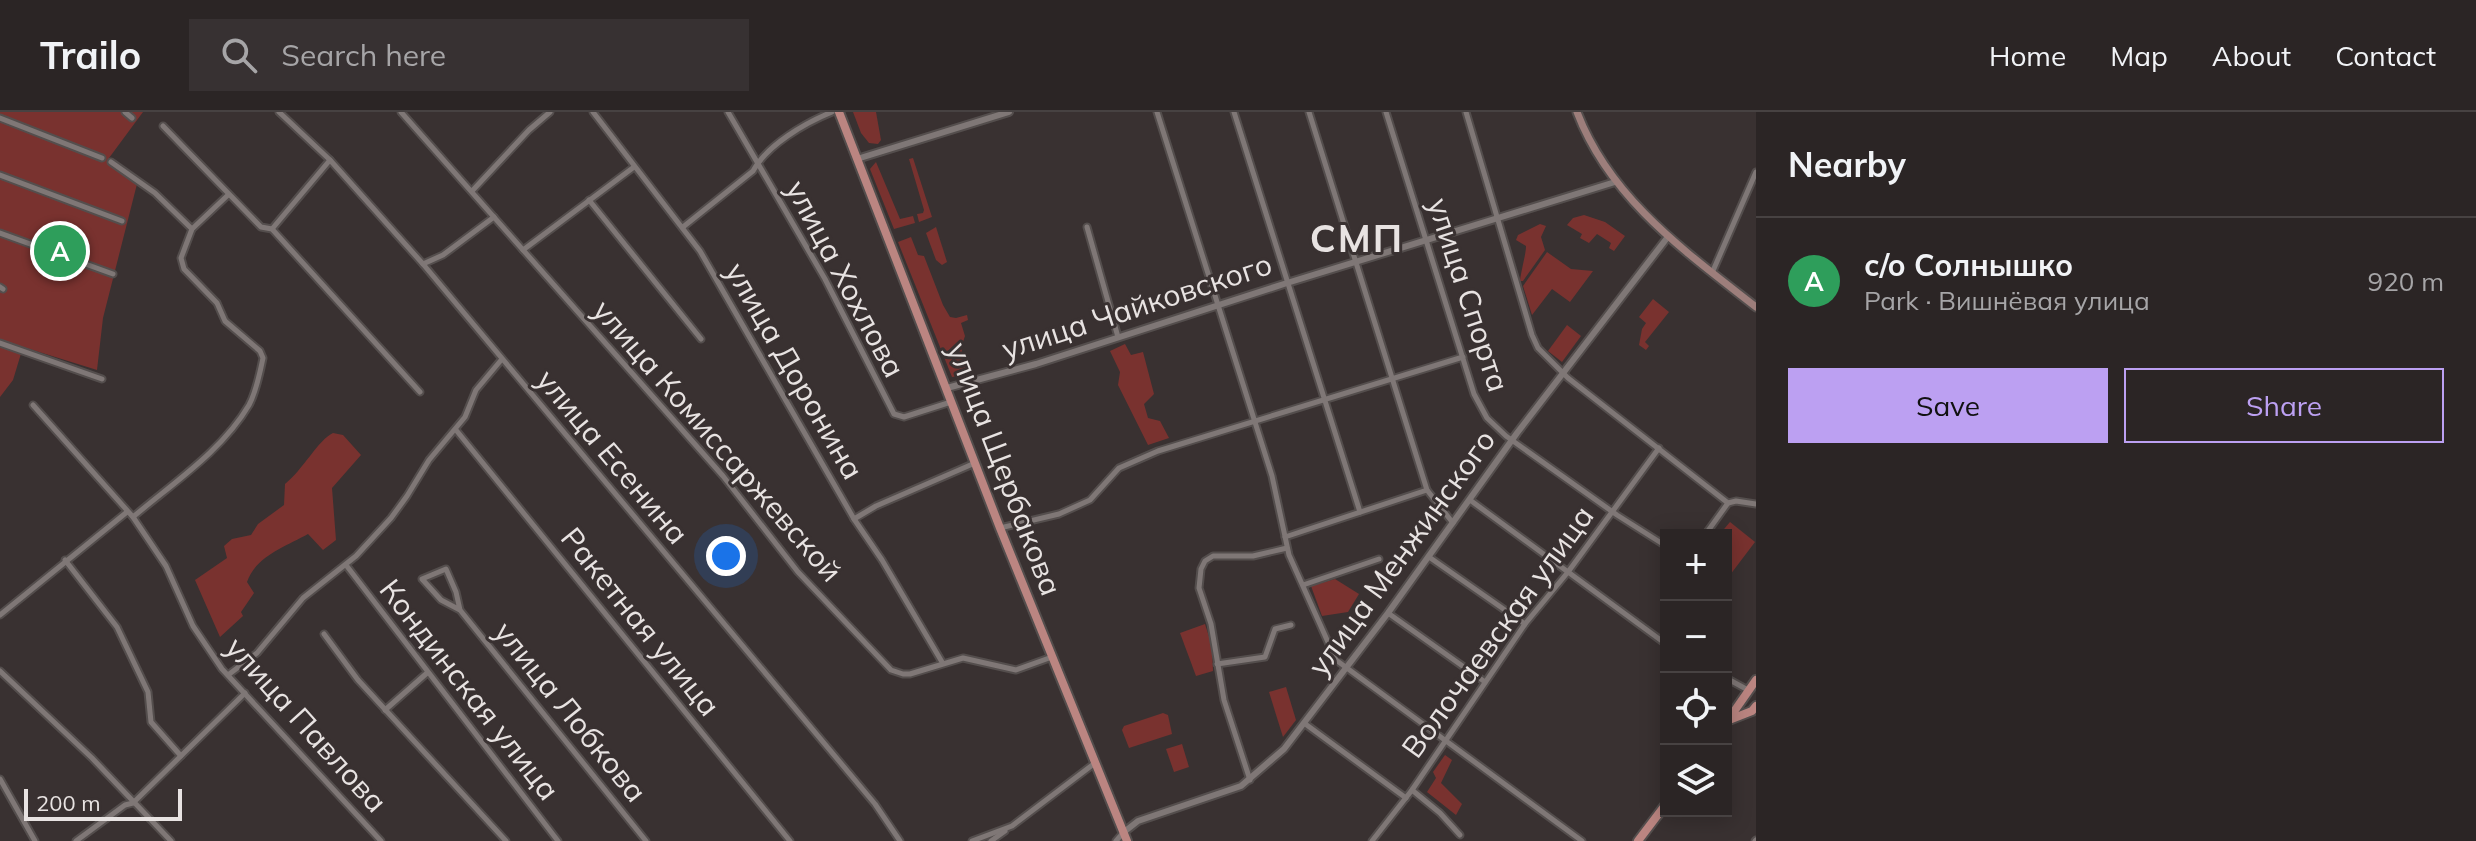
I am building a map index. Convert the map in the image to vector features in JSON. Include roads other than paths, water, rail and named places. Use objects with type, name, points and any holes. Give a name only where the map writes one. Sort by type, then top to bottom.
[{"type":"main road","name":"улица Щербакова","points":[[839,112],[1000,528],[1126,837]]},
{"type":"main road","points":[[1577,112],[1597,155],[1615,182],[1667,238],[1756,307]]},
{"type":"main road","points":[[1732,715],[1756,680]]},
{"type":"main road","points":[[1732,720],[1756,706]]},
{"type":"main road","points":[[1638,841],[1660,812]]},
{"type":"street","points":[[125,112],[132,118]]},
{"type":"street","name":"улица Есенина","points":[[279,112],[330,160],[423,264],[875,804],[900,841]]},
{"type":"street","name":"улица Комиссаржевской","points":[[401,112],[723,476],[798,572],[891,670],[910,674],[963,658],[1016,670],[1052,657]]},
{"type":"street","points":[[473,190],[550,112]]},
{"type":"street","name":"улица Доронина","points":[[593,112],[700,251],[854,519],[942,662]]},
{"type":"street","name":"улица Хохлова","points":[[728,112],[825,279],[894,414],[904,417],[952,402]]},
{"type":"street","points":[[683,227],[753,171],[757,163],[790,136],[832,112]]},
{"type":"street","points":[[857,159],[1009,112]]},
{"type":"street","points":[[1157,112],[1272,476],[1287,548],[1336,660],[1582,841]]},
{"type":"street","points":[[1234,112],[1360,512]]},
{"type":"street","points":[[1309,112],[1427,490],[1453,523]]},
{"type":"street","name":"улица Спорта","points":[[1386,112],[1482,411],[1513,440],[1660,542]]},
{"type":"street","points":[[1466,112],[1538,348],[1564,373],[1728,503]]},
{"type":"street","points":[[0,118],[102,158]]},
{"type":"street","points":[[163,126],[261,227],[272,229],[420,392]]},
{"type":"street","points":[[272,229],[330,160]]},
{"type":"street","points":[[111,162],[155,193],[192,229]]},
{"type":"street","points":[[523,250],[634,167]]},
{"type":"street","points":[[1711,273],[1756,172]]},
{"type":"street","points":[[0,175],[122,221]]},
{"type":"street","name":"улица Чайковского","points":[[947,388],[1012,371],[1615,182]]},
{"type":"street","points":[[133,517],[204,457],[234,427],[251,402],[263,358],[260,351],[225,321],[217,303],[184,269],[181,258],[192,229],[228,195]]},
{"type":"street","points":[[589,200],[701,339]]},
{"type":"street","points":[[423,264],[443,255],[494,217]]},
{"type":"street","points":[[1087,227],[1118,337]]},
{"type":"street","points":[[0,233],[113,274]]},
{"type":"street","name":"улица Менжинского","points":[[1126,837],[1138,821],[1222,795],[1251,781],[1284,749],[1667,238]]},
{"type":"street","points":[[0,343],[102,379]]},
{"type":"street","points":[[1000,528],[1064,512],[1090,500],[1119,468],[1158,451],[1463,357]]},
{"type":"street","points":[[228,675],[257,653],[303,598],[346,565],[391,518],[429,460],[465,417],[476,390],[502,359]]},
{"type":"street","name":"улица Павлова","points":[[33,405],[133,517],[166,566],[193,626],[228,675],[381,841]]},
{"type":"street","name":"Ракетная улица","points":[[456,430],[790,841]]},
{"type":"street","name":"Волочаевская улица","points":[[1372,841],[1412,790],[1525,624],[1568,572],[1659,448]]},
{"type":"street","points":[[854,519],[876,506],[975,463]]},
{"type":"street","points":[[1285,537],[1427,490]]},
{"type":"street","points":[[1470,500],[1660,640]]},
{"type":"street","points":[[1709,529],[1728,503],[1756,504]]},
{"type":"street","points":[[0,615],[127,512]]},
{"type":"street","points":[[1251,781],[1224,700],[1211,624],[1199,588],[1201,569],[1205,561],[1213,556],[1253,556],[1287,548]]},
{"type":"street","points":[[1429,557],[1525,624]]},
{"type":"street","points":[[1303,585],[1379,559]]},
{"type":"street","points":[[65,560],[117,627],[148,692],[151,722],[181,756]]},
{"type":"street","name":"Кондинская улица","points":[[346,565],[558,841]]},
{"type":"street","name":"улица Лобкова","points":[[460,610],[446,569],[422,579],[441,600],[460,610],[646,841]]},
{"type":"street","points":[[1388,613],[1485,682]]},
{"type":"street","points":[[1217,664],[1265,657],[1275,629],[1291,625]]},
{"type":"street","points":[[324,634],[385,710],[506,841]]},
{"type":"street","points":[[0,671],[92,758],[171,841]]},
{"type":"street","points":[[385,710],[427,673]]},
{"type":"street","points":[[1732,681],[1749,691]]},
{"type":"street","points":[[76,841],[125,805],[133,803],[245,693]]},
{"type":"street","points":[[1304,723],[1406,798]]},
{"type":"street","points":[[991,841],[1096,762]]},
{"type":"street","points":[[0,779],[35,841]]},
{"type":"street","points":[[1412,790],[1460,835]]},
{"type":"street","points":[[972,841],[1012,826]]},
{"type":"street","points":[[1116,841],[1126,837]]},
{"type":"place","name":"с/о Солнышко","points":[[60,251]]},
{"type":"district","name":"СМП","points":[[1357,239]]}]
